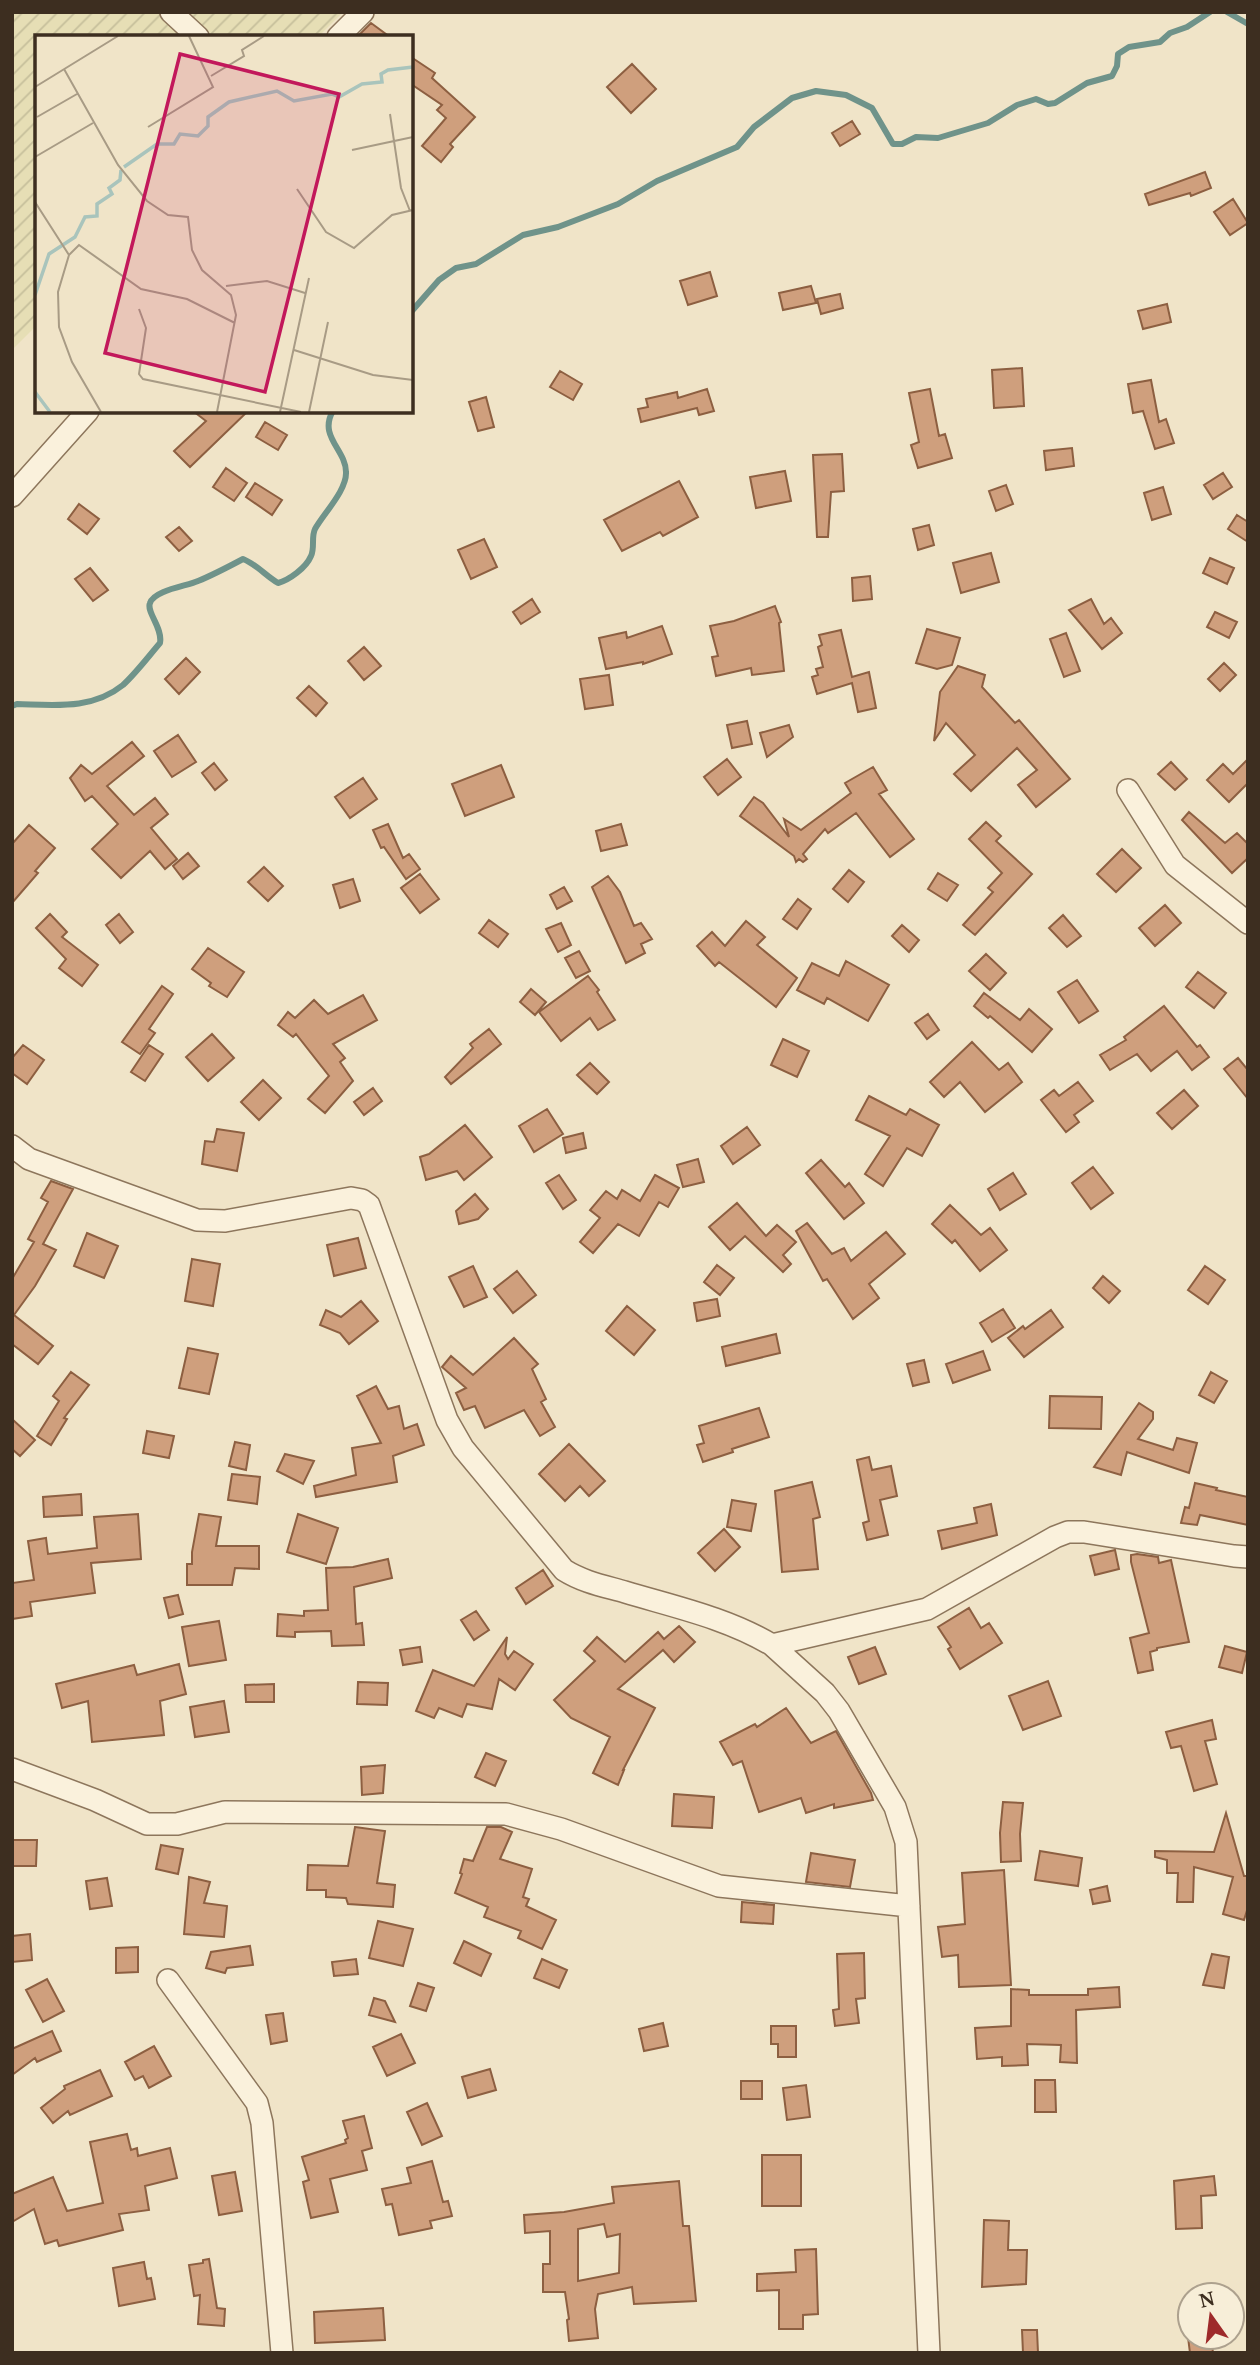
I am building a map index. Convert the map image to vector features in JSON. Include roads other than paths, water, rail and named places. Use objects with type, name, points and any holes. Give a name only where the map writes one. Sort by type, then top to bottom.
[{"type":"street","points":[[171,12],[196,35]]},
{"type":"street","points":[[340,35],[363,12]]},
{"type":"street","points":[[12,496],[86,413]]},
{"type":"street","points":[[1128,790],[1175,865],[1248,923]]},
{"type":"street","points":[[12,1146],[29,1160],[197,1220],[225,1222],[351,1198],[362,1200],[369,1205],[374,1217],[404,1307],[455,1436],[564,1570],[586,1581],[721,1620],[772,1645],[832,1701],[895,1807],[906,1842],[929,2353]]},
{"type":"street","points":[[772,1645],[927,1609],[1068,1532],[1084,1532],[1248,1557]]},
{"type":"street","points":[[12,1769],[95,1800],[147,1824],[177,1824],[225,1812],[506,1814],[561,1829],[719,1886],[909,1906]]},
{"type":"street","points":[[168,1980],[257,2103],[262,2123],[282,2353]]},
{"type":"waterway","points":[[413,310],[439,280],[456,268],[476,264],[523,235],[558,227],[618,204],[657,181],[737,147],[754,127],[792,98],[816,91],[846,95],[872,108],[893,144],[902,144],[916,137],[938,138],[988,123],[1017,105],[1036,99],[1048,104],[1055,103],[1087,83],[1112,76],[1117,66],[1118,54],[1129,47],[1160,42],[1170,33],[1187,27],[1210,12]]},
{"type":"waterway","points":[[1227,12],[1248,24]]},
{"type":"waterway","points":[[12,706],[86,702],[99,699],[123,685],[160,643],[159,632],[149,607],[153,599],[164,592],[215,574],[243,559],[278,583],[301,569],[312,553],[315,529],[339,494],[345,479],[345,464],[329,428],[332,413]]}]
